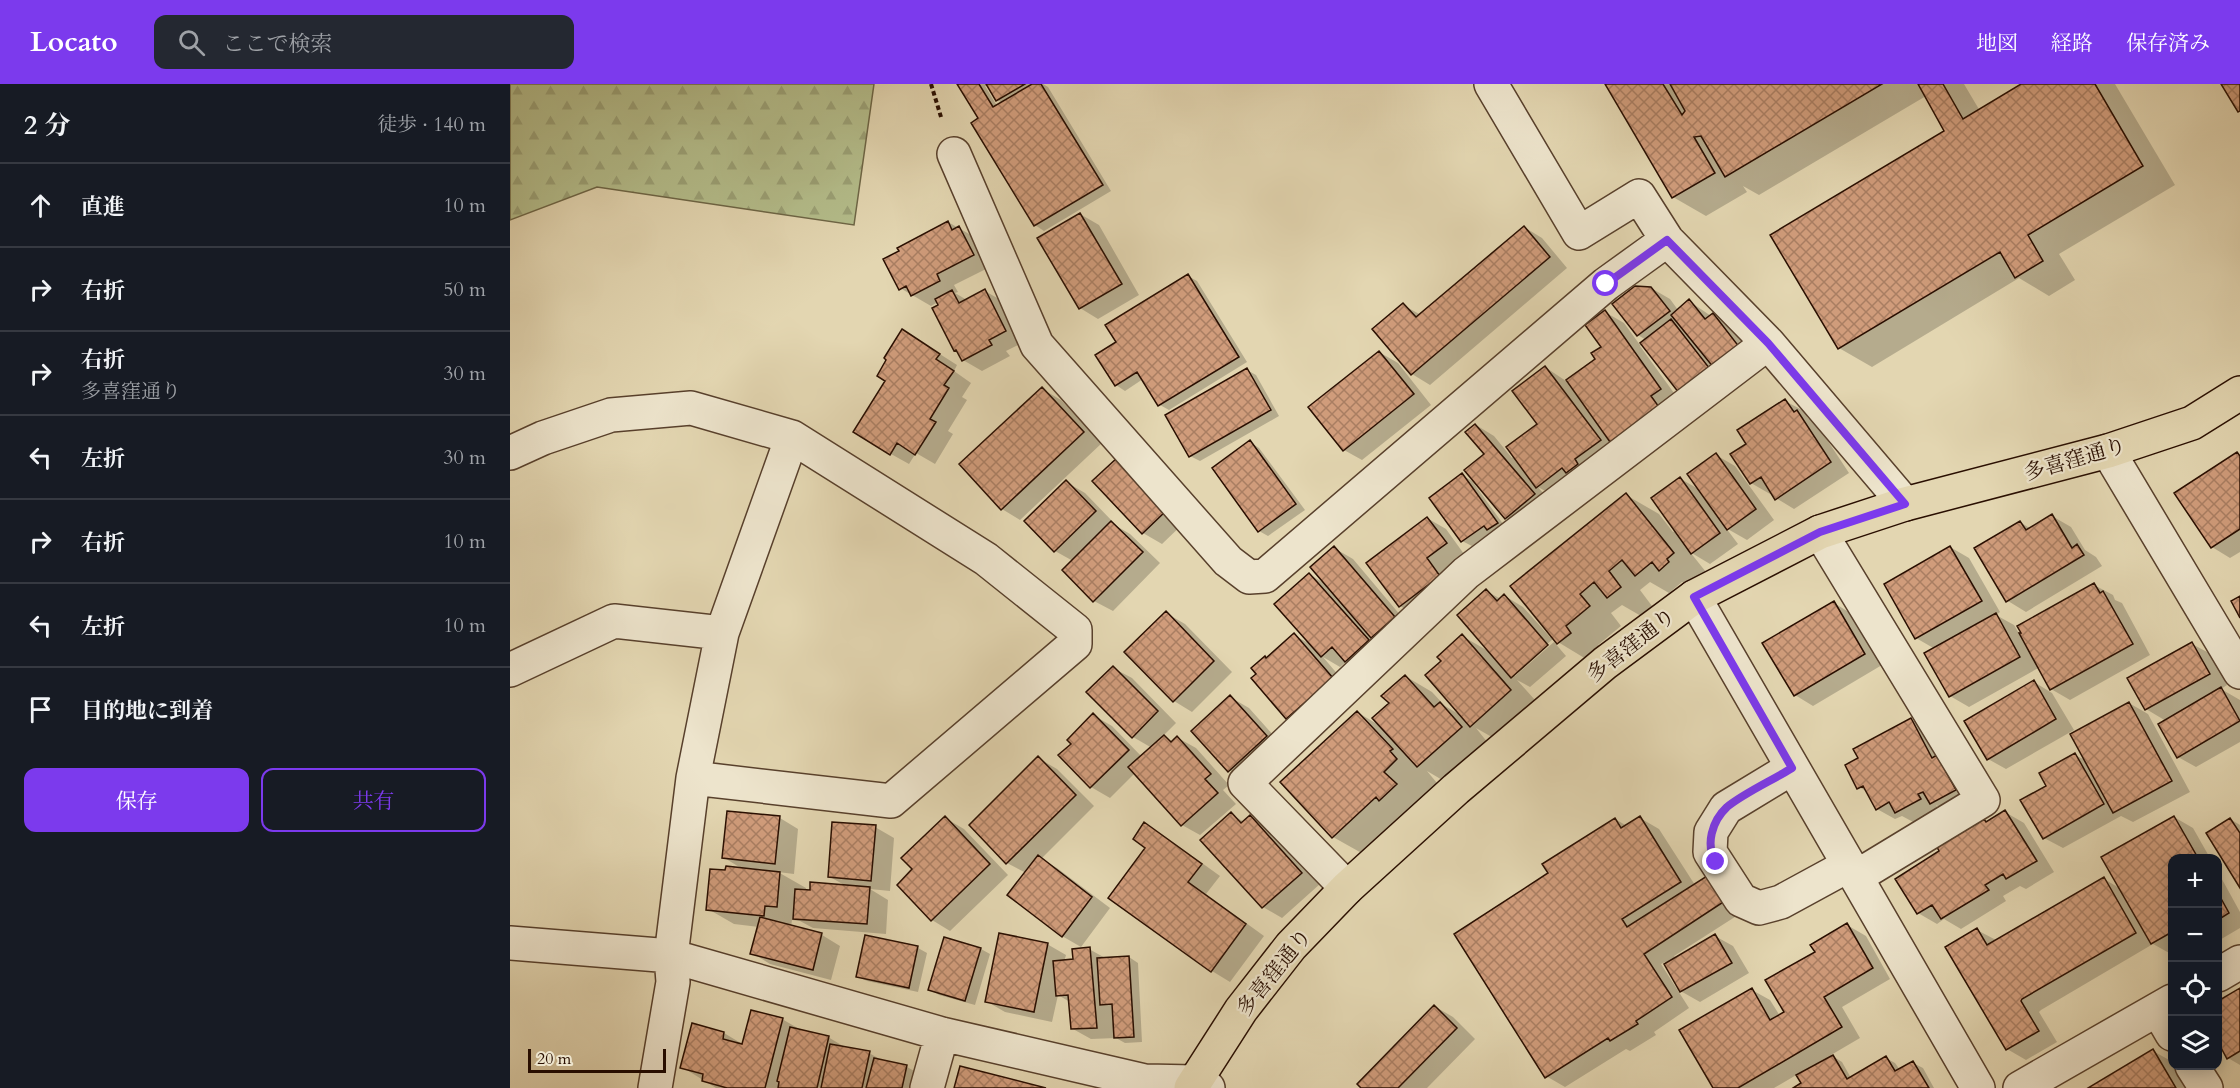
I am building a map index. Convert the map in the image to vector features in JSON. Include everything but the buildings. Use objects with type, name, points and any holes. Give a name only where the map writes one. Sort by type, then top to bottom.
[{"type":"main road","name":"多喜窪通り","points":[[1198,1086],[1241,1010],[1291,946],[1347,888],[1456,789],[1588,678],[1694,597],[1820,532],[1905,504],[2108,451],[2192,423],[2240,393]]},
{"type":"street","points":[[1491,84],[1580,232],[1639,196],[1667,240],[1768,343],[1905,504]]},
{"type":"street","points":[[954,154],[1036,345],[1228,561],[1249,577],[1265,576],[1606,284],[1667,240]]},
{"type":"street","points":[[1347,888],[1245,783],[1466,573],[1768,343]]},
{"type":"street","points":[[510,453],[543,438],[610,415],[691,408],[792,437],[986,559],[1075,630],[1075,644],[891,801],[693,778]]},
{"type":"street","points":[[655,1088],[673,982],[671,956],[693,778],[722,633],[792,437]]},
{"type":"street","points":[[2108,451],[2240,672]]},
{"type":"street","points":[[1792,768],[1726,808],[1711,832],[1710,852],[1741,900],[1759,908],[1781,902],[1852,871],[1983,800],[1820,532]]},
{"type":"street","points":[[1694,597],[1978,1088]]},
{"type":"street","points":[[510,670],[614,621],[722,633]]},
{"type":"street","points":[[510,943],[671,956],[942,1034],[1145,1082],[1198,1086]]},
{"type":"street","points":[[2222,972],[2240,962]]},
{"type":"street","points":[[2020,1088],[2168,1015]]},
{"type":"street","points":[[927,1088],[942,1034]]},
{"type":"street","points":[[2195,1070],[2206,1088]]},
{"type":"green space","points":[[510,84],[874,84],[854,225],[597,187],[510,220]]},
{"type":"route","points":[[1606,284],[1667,240],[1768,343],[1905,504],[1820,532],[1694,597],[1792,768],[1726,808],[1711,832],[1710,852],[1716,862]]}]
